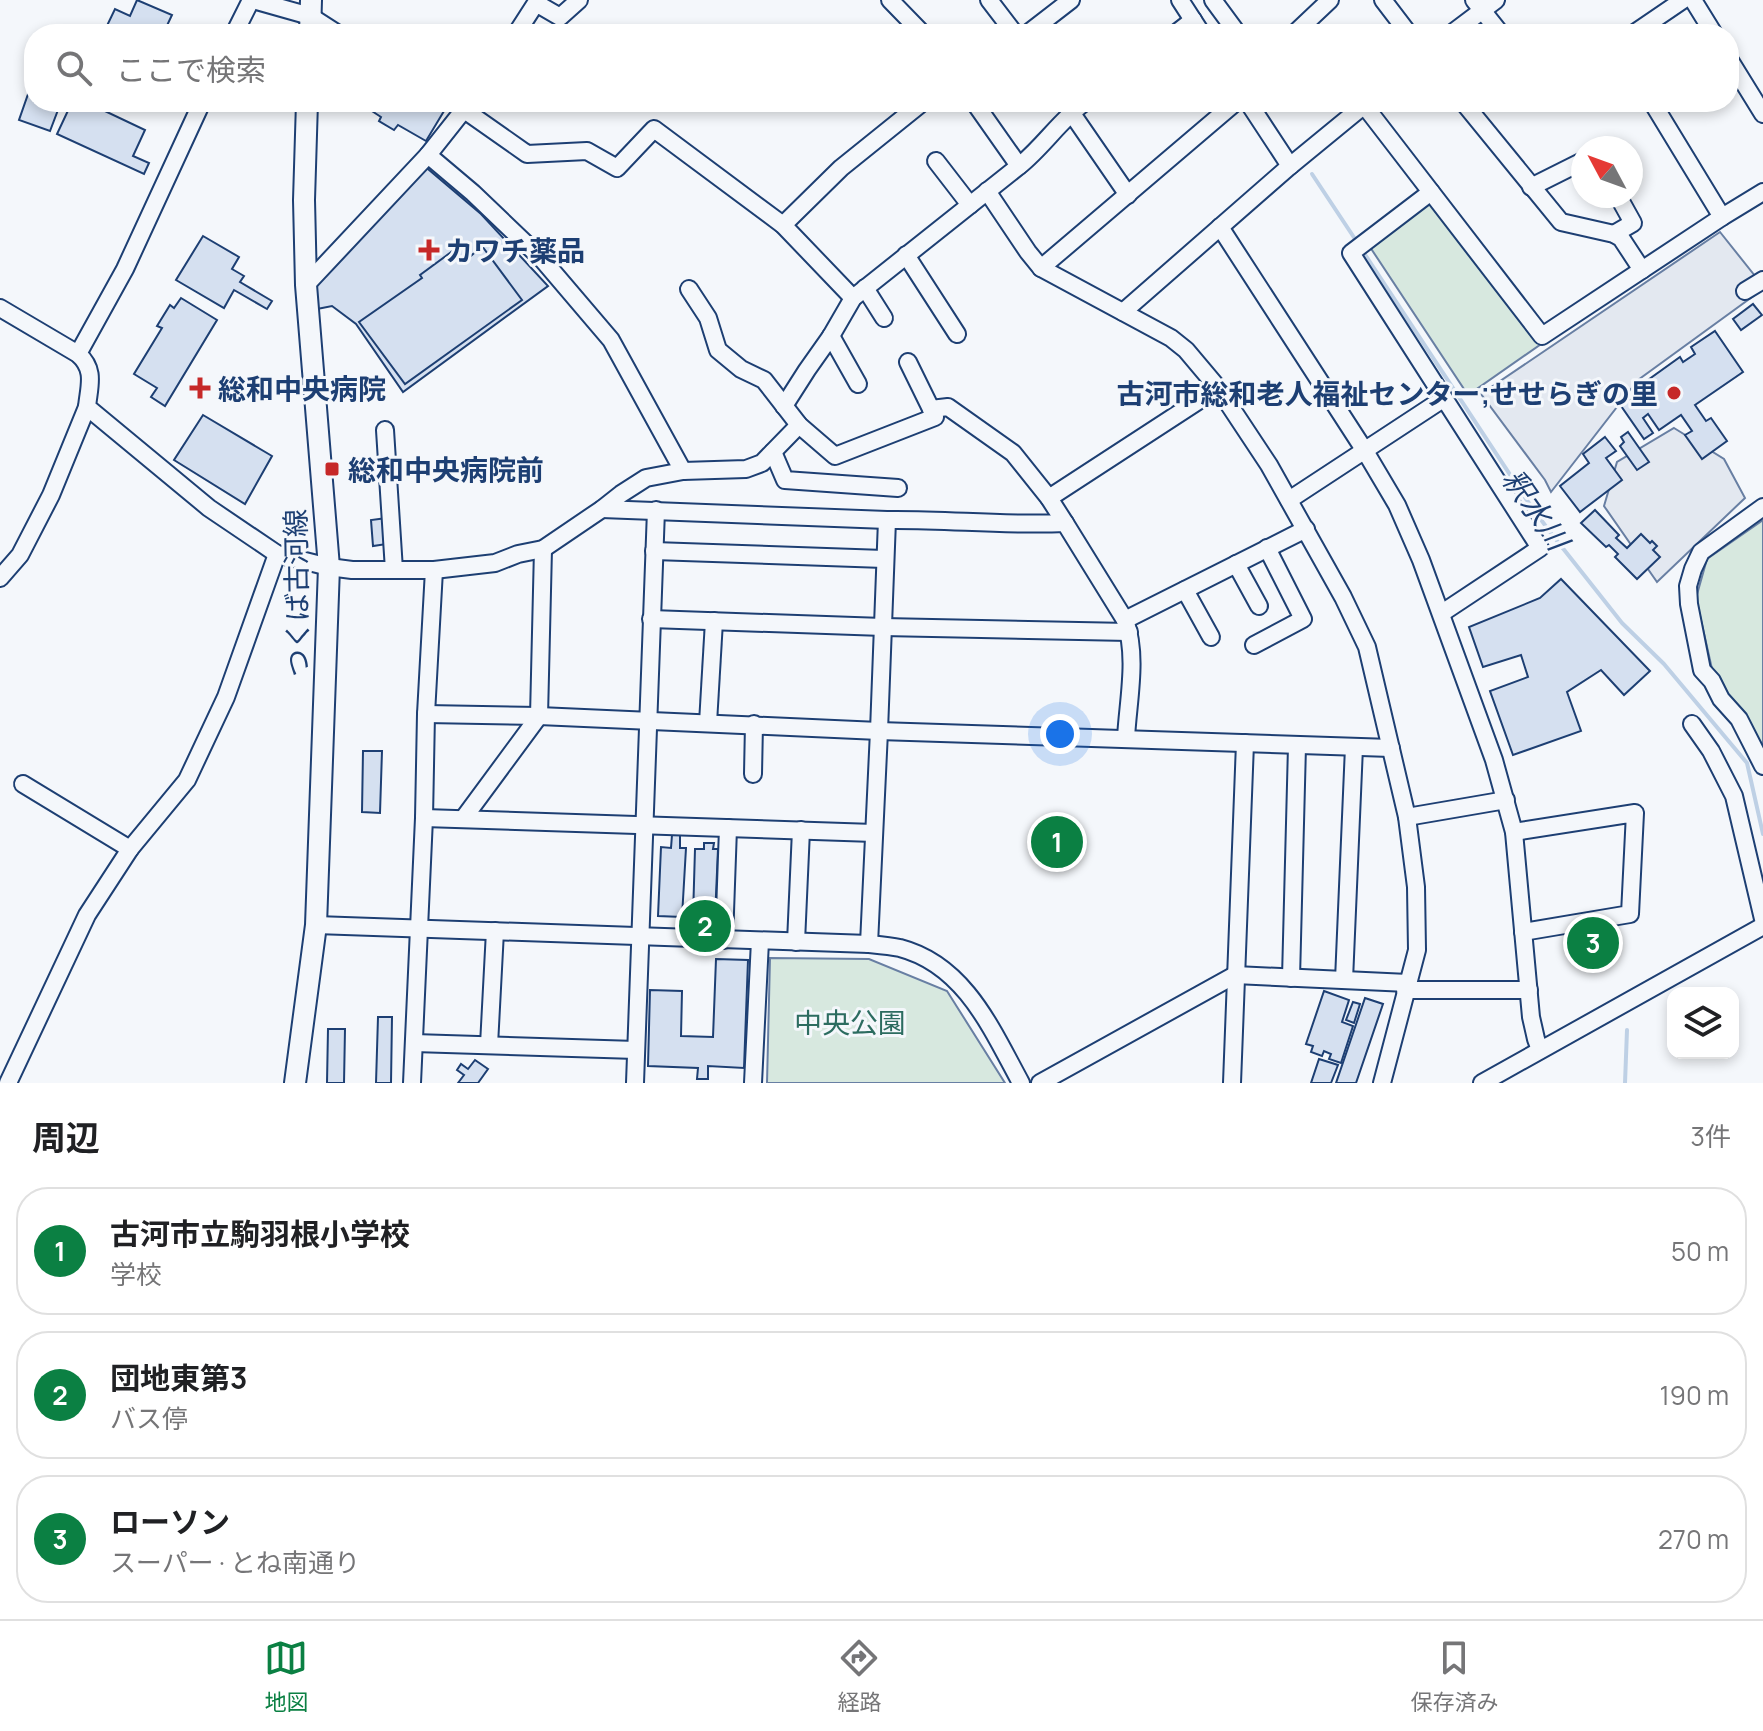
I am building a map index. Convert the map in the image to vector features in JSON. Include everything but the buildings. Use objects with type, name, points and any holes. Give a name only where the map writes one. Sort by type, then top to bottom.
[{"type":"main road","name":"つくば古河線","points":[[295,1083],[316,925],[329,567],[306,285],[307,112]]},
{"type":"street","points":[[239,24],[252,0],[310,17]]},
{"type":"street","points":[[522,24],[536,3],[560,17],[579,0]]},
{"type":"street","points":[[890,0],[913,24]]},
{"type":"street","points":[[989,0],[1007,24]]},
{"type":"street","points":[[1040,24],[1071,0]]},
{"type":"street","points":[[1180,0],[1196,24]]},
{"type":"street","points":[[1213,0],[1231,24]]},
{"type":"street","points":[[1300,24],[1311,7],[1330,0]]},
{"type":"street","points":[[1383,0],[1401,24]]},
{"type":"street","points":[[1460,24],[1478,5],[1496,0]]},
{"type":"street","points":[[1648,24],[1683,0]]},
{"type":"street","points":[[1693,0],[1708,24]]},
{"type":"street","points":[[1478,5],[1493,24]]},
{"type":"street","points":[[1739,75],[1763,114]]},
{"type":"street","points":[[78,354],[125,269],[198,112]]},
{"type":"street","points":[[306,285],[428,155],[458,112]]},
{"type":"street","points":[[473,112],[527,154],[587,151],[617,168],[654,129],[783,225],[884,318]]},
{"type":"street","points":[[783,225],[841,168],[911,112]]},
{"type":"street","points":[[981,112],[1019,166]]},
{"type":"street","points":[[784,406],[859,293],[1031,156],[1067,112]]},
{"type":"street","points":[[1077,112],[1128,195]]},
{"type":"street","points":[[1041,268],[1224,112]]},
{"type":"street","points":[[1255,112],[1290,166]]},
{"type":"street","points":[[1123,312],[1356,112]]},
{"type":"street","points":[[1372,112],[1542,336],[1763,192]]},
{"type":"street","points":[[1471,112],[1561,222],[1621,238],[1642,270]]},
{"type":"street","points":[[1658,112],[1722,217]]},
{"type":"street","points":[[428,155],[542,259],[611,340],[683,471]]},
{"type":"street","points":[[936,161],[970,205]]},
{"type":"street","points":[[1531,187],[1571,167]]},
{"type":"street","points":[[987,191],[1041,268],[1171,338],[1186,350],[1218,388],[1269,465],[1306,529],[1367,647],[1407,817],[1416,887],[1417,950],[1382,1083]]},
{"type":"street","points":[[1431,192],[1351,253],[1540,548],[1442,613]]},
{"type":"street","points":[[1614,234],[1633,223],[1625,208]]},
{"type":"street","points":[[1220,227],[1397,505],[1442,613],[1494,760],[1514,832],[1533,1028],[1540,1050]]},
{"type":"street","points":[[906,255],[957,334]]},
{"type":"street","points":[[1745,291],[1763,280]]},
{"type":"street","points":[[689,289],[708,318],[718,350],[741,369],[764,380],[799,425],[835,456],[935,417],[908,362]]},
{"type":"street","points":[[0,308],[78,354],[90,368],[87,407],[51,495],[20,555],[0,578]]},
{"type":"street","points":[[831,336],[858,384]]},
{"type":"street","points":[[1049,498],[1218,388]]},
{"type":"street","points":[[1289,500],[1443,399]]},
{"type":"street","points":[[87,407],[209,508],[277,554],[352,570],[434,570],[495,563],[543,549],[646,478],[683,471],[746,469],[762,463],[799,425]]},
{"type":"street","points":[[931,409],[948,407],[1013,453],[1049,498],[1127,626],[1132,651],[1126,738]]},
{"type":"street","points":[[385,430],[394,570]]},
{"type":"street","points":[[773,452],[785,480],[898,488]]},
{"type":"street","points":[[1763,507],[1701,552],[1688,586],[1702,670],[1739,719],[1763,766]]},
{"type":"street","points":[[602,509],[1065,523]]},
{"type":"street","points":[[635,1083],[656,510]]},
{"type":"street","points":[[869,944],[887,520]]},
{"type":"street","points":[[651,619],[883,627],[1127,626],[1185,590],[1306,529]]},
{"type":"street","points":[[1254,645],[1303,619],[1267,548]]},
{"type":"street","points":[[463,819],[539,716],[543,549]]},
{"type":"street","points":[[654,551],[884,559]]},
{"type":"street","points":[[8,1083],[87,915],[130,849],[187,780],[226,697],[277,554]]},
{"type":"street","points":[[1236,564],[1259,606]]},
{"type":"street","points":[[412,1083],[434,570]]},
{"type":"street","points":[[1185,590],[1211,637]]},
{"type":"street","points":[[708,723],[714,621]]},
{"type":"street","points":[[426,714],[1391,748]]},
{"type":"street","points":[[753,774],[754,724]]},
{"type":"street","points":[[1692,724],[1711,751],[1734,796],[1763,919]]},
{"type":"street","points":[[1232,1083],[1245,743]]},
{"type":"street","points":[[1291,978],[1297,746]]},
{"type":"street","points":[[1344,980],[1354,747]]},
{"type":"street","points":[[23,784],[130,849]]},
{"type":"street","points":[[1407,817],[1506,800]]},
{"type":"street","points":[[1514,832],[1635,813],[1630,914],[1523,932]]},
{"type":"street","points":[[424,818],[874,833]]},
{"type":"street","points":[[724,940],[728,828]]},
{"type":"street","points":[[796,942],[801,830]]},
{"type":"street","points":[[316,925],[869,944],[900,948],[941,967],[960,983],[980,1009],[1021,1083]]},
{"type":"street","points":[[1482,1083],[1763,926]]},
{"type":"street","points":[[489,1045],[495,931]]},
{"type":"street","points":[[753,1083],[760,941]]},
{"type":"street","points":[[1040,1083],[1235,975],[1529,990]]},
{"type":"street","points":[[414,1043],[636,1050]]},
{"type":"green space","points":[[1433,195],[1544,342],[1468,395],[1366,241]]},
{"type":"green space","points":[[1763,520],[1763,755],[1712,669],[1696,598],[1707,559]]},
{"type":"green space","name":"中央公園","points":[[770,958],[869,959],[947,991],[1005,1083],[767,1083]]},
{"type":"shaded area","points":[[1720,232],[1763,289],[1638,380],[1551,492],[1481,394]]},
{"type":"shaded area","points":[[1674,428],[1724,459],[1745,498],[1657,582],[1604,506],[1617,462]]},
{"type":"waterway","name":"釈水川","points":[[1312,174],[1357,242]]},
{"type":"waterway","name":"釈水川","points":[[1362,250],[1550,532],[1622,623],[1664,664],[1747,763],[1763,834]]},
{"type":"waterway","name":"釈水川","points":[[1625,1083],[1627,1030]]},
{"type":"place","name":"カワチ薬品","points":[[429,250]]},
{"type":"place","name":"総和中央病院","points":[[200,388]]},
{"type":"place","name":"古河市総和老人福祉センター;せせらぎの里","points":[[1674,393]]},
{"type":"place","name":"総和中央病院前","points":[[332,469]]},
{"type":"place","name":"古河市立駒羽根小学校","points":[[1057,842]]},
{"type":"place","name":"団地東第3","points":[[705,926]]},
{"type":"place","name":"ローソン","points":[[1593,943]]}]
